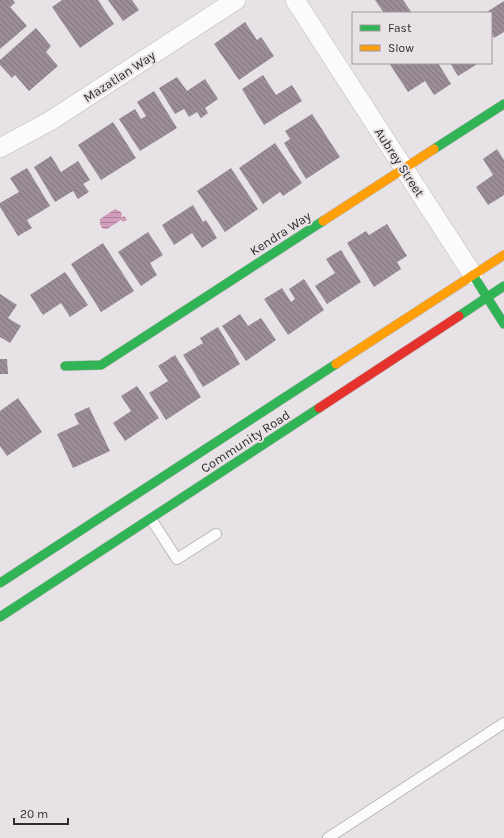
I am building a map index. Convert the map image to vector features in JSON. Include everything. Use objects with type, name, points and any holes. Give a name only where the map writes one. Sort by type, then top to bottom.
[{"type":"main road","name":"Kendra Way","points":[[65,366],[101,365],[504,104]]},
{"type":"main road","name":"Community Road","points":[[0,583],[504,255]]},
{"type":"main road","name":"Aubrey Street","points":[[473,275],[495,299],[504,324]]},
{"type":"main road","name":"Community Road","points":[[0,617],[495,299],[504,286]]},
{"type":"street","name":"Mazatlan Way","points":[[0,148],[50,121],[236,0]]},
{"type":"street","name":"Aubrey Street","points":[[295,0],[473,275]]},
{"type":"lane","points":[[151,519],[177,559],[216,534]]},
{"type":"lane","points":[[328,838],[504,723]]},
{"type":"shaded area","points":[[115,209],[121,212],[121,218],[124,216],[127,220],[123,222],[121,220],[107,229],[102,228],[100,219]]},
{"type":"building","points":[[0,0],[13,0],[15,3],[10,7],[27,26],[0,49]]},
{"type":"building","points":[[62,0],[98,0],[114,24],[80,48],[52,7]]},
{"type":"building","points":[[108,0],[132,0],[139,10],[123,21]]},
{"type":"building","points":[[375,0],[403,0],[411,12],[383,12]]},
{"type":"building","points":[[504,1],[504,32],[494,38],[492,35],[492,12],[487,12]]},
{"type":"building","points":[[245,22],[257,40],[261,37],[274,56],[239,80],[214,44]]},
{"type":"building","points":[[36,28],[51,46],[46,52],[58,66],[29,91],[15,75],[12,78],[0,65],[0,60]]},
{"type":"building","points":[[390,64],[439,64],[451,84],[434,95],[425,81],[408,92]]},
{"type":"building","points":[[451,64],[477,64],[458,76]]},
{"type":"building","points":[[263,75],[276,95],[292,85],[302,101],[264,125],[242,89]]},
{"type":"building","points":[[177,77],[187,91],[205,79],[218,99],[205,108],[208,113],[201,118],[197,112],[189,117],[184,109],[175,114],[159,88]]},
{"type":"building","points":[[154,91],[177,128],[140,151],[119,119],[135,109],[141,119],[146,116],[137,102]]},
{"type":"building","points":[[312,114],[340,157],[306,179],[284,143],[290,139],[285,131]]},
{"type":"building","points":[[113,122],[136,158],[101,180],[78,145]]},
{"type":"building","points":[[275,143],[302,183],[283,196],[280,192],[263,204],[239,168]]},
{"type":"building","points":[[497,149],[504,160],[504,195],[488,205],[476,187],[493,175],[483,159]]},
{"type":"building","points":[[51,156],[61,172],[78,161],[90,180],[83,184],[89,192],[78,199],[73,191],[55,202],[34,167]]},
{"type":"building","points":[[27,168],[50,206],[27,220],[32,228],[18,236],[0,207],[0,203],[19,192],[10,178]]},
{"type":"building","points":[[231,168],[258,209],[225,232],[197,191]]},
{"type":"building","points":[[193,205],[203,222],[206,220],[217,238],[202,248],[192,233],[174,245],[162,225]]},
{"type":"building","points":[[387,224],[407,256],[397,262],[401,269],[374,287],[347,243],[366,231],[369,235]]},
{"type":"building","points":[[148,232],[163,255],[150,263],[157,275],[141,286],[118,252]]},
{"type":"building","points":[[103,243],[134,291],[101,312],[71,264]]},
{"type":"building","points":[[341,250],[361,282],[327,304],[315,286],[335,273],[326,259]]},
{"type":"building","points":[[65,272],[88,305],[70,317],[61,303],[43,315],[30,295]]},
{"type":"building","points":[[304,279],[324,310],[288,335],[264,299],[282,288],[291,302],[295,299],[289,289]]},
{"type":"building","points":[[0,294],[17,305],[8,318],[21,326],[10,343],[0,337]]},
{"type":"building","points":[[240,314],[248,326],[261,318],[276,340],[246,361],[222,326]]},
{"type":"building","points":[[218,327],[240,364],[203,387],[183,355],[203,343],[200,338]]},
{"type":"building","points":[[175,355],[201,397],[166,420],[149,393],[168,381],[158,366]]},
{"type":"building","points":[[0,359],[7,359],[8,374],[0,374]]},
{"type":"building","points":[[137,386],[159,418],[125,441],[113,423],[131,411],[121,396]]},
{"type":"building","points":[[18,398],[42,432],[7,456],[0,446],[0,411]]},
{"type":"building","points":[[89,407],[110,451],[73,468],[57,434],[79,424],[74,414]]},
{"type":"traffic: fast","points":[[434,149],[504,104]]},
{"type":"traffic: fast","points":[[65,366],[101,365],[323,221]]},
{"type":"traffic: fast","points":[[473,275],[504,324]]},
{"type":"traffic: fast","points":[[459,316],[504,286]]},
{"type":"traffic: fast","points":[[0,583],[336,364]]},
{"type":"traffic: fast","points":[[0,617],[319,408]]},
{"type":"traffic: slow","points":[[323,221],[434,149]]},
{"type":"traffic: slow","points":[[336,364],[504,255]]},
{"type":"traffic: jam","points":[[319,408],[459,316]]}]
